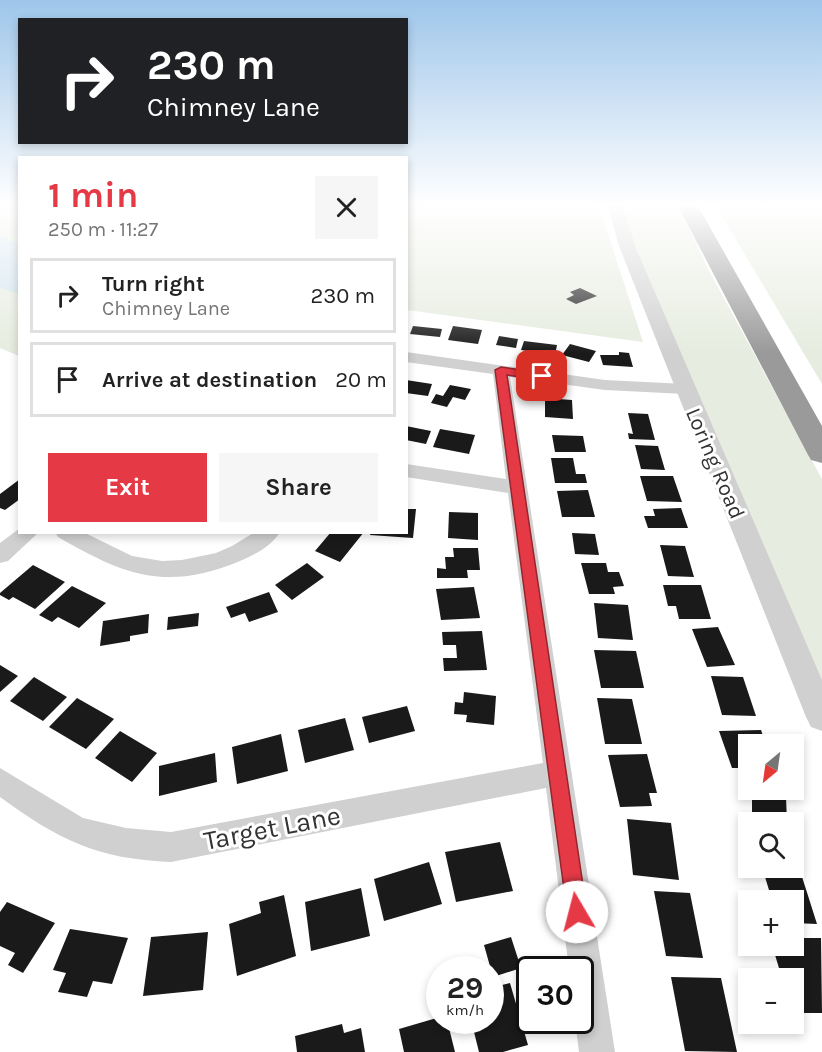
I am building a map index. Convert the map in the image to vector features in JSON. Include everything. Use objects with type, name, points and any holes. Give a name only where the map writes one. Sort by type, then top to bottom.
[{"type":"highway","points":[[715,255],[822,453]]},
{"type":"highway","points":[[732,255],[822,410]]},
{"type":"street","name":"Loring Road","points":[[631,255],[822,717]]},
{"type":"street","points":[[408,357],[617,387],[685,389]]},
{"type":"street","points":[[501,370],[597,1052]]},
{"type":"street","points":[[408,470],[517,488]]},
{"type":"street","points":[[0,555],[26,534]]},
{"type":"street","points":[[69,534],[128,563],[150,568],[183,568],[204,565],[244,550],[267,534]]},
{"type":"street","name":"Target Lane","points":[[0,781],[56,820],[99,837],[134,846],[171,847],[558,773]]},
{"type":"shaded area","points":[[0,255],[18,255],[18,356],[0,348]]},
{"type":"shaded area","points":[[408,255],[615,255],[643,342],[408,310]]},
{"type":"shaded area","points":[[636,255],[702,255],[822,479],[822,697]]},
{"type":"shaded area","points":[[745,255],[822,255],[822,384]]},
{"type":"water","points":[[0,255],[18,255],[18,294],[0,288]]},
{"type":"building","points":[[580,288],[597,296],[576,304],[566,299],[574,295],[570,292]]},
{"type":"building","points":[[413,326],[442,329],[440,337],[410,334]]},
{"type":"building","points":[[453,326],[482,330],[478,344],[448,340]]},
{"type":"building","points":[[499,336],[518,339],[516,348],[496,345]]},
{"type":"building","points":[[524,341],[557,345],[555,355],[521,350]]},
{"type":"building","points":[[570,344],[596,351],[589,362],[562,355]]},
{"type":"building","points":[[619,352],[629,353],[633,367],[603,365],[600,355],[619,355]]},
{"type":"building","points":[[408,380],[432,384],[428,396],[408,393]]},
{"type":"building","points":[[450,385],[471,389],[465,400],[453,397],[447,407],[431,403],[436,394],[443,396]]},
{"type":"building","points":[[545,398],[572,400],[573,419],[545,417]]},
{"type":"building","points":[[628,413],[648,414],[655,440],[629,439],[628,433],[633,434]]},
{"type":"building","points":[[408,426],[431,431],[426,444],[408,440]]},
{"type":"building","points":[[440,429],[475,435],[469,454],[433,447]]},
{"type":"building","points":[[552,435],[583,436],[586,452],[555,452]]},
{"type":"building","points":[[635,445],[658,446],[665,470],[641,469]]},
{"type":"building","points":[[551,458],[573,458],[576,474],[585,474],[587,483],[555,483]]},
{"type":"building","points":[[640,476],[673,476],[682,502],[647,501]]},
{"type":"building","points":[[18,480],[18,500],[5,510],[0,508],[0,494]]},
{"type":"building","points":[[588,490],[595,517],[562,517],[557,491]]},
{"type":"building","points":[[681,508],[688,528],[648,528],[644,516],[655,516],[653,509]]},
{"type":"building","points":[[408,509],[416,509],[413,538],[370,535],[408,534]]},
{"type":"building","points":[[449,512],[478,513],[478,540],[448,538]]},
{"type":"building","points":[[572,533],[595,534],[599,555],[575,554]]},
{"type":"building","points":[[329,534],[362,534],[340,562],[315,551]]},
{"type":"building","points":[[660,545],[685,546],[694,577],[668,576]]},
{"type":"building","points":[[453,548],[478,548],[480,570],[467,570],[468,578],[437,578],[437,568],[446,569],[445,557],[454,557]]},
{"type":"building","points":[[307,563],[324,577],[292,600],[275,585]]},
{"type":"building","points":[[581,563],[606,563],[608,572],[619,572],[624,586],[613,587],[615,594],[589,594]]},
{"type":"building","points":[[33,565],[65,582],[35,609],[13,597],[9,600],[0,595],[0,593]]},
{"type":"building","points":[[663,585],[701,585],[711,619],[679,619],[676,606],[668,606]]},
{"type":"building","points":[[72,586],[106,603],[79,628],[58,617],[52,622],[39,615]]},
{"type":"building","points":[[474,587],[480,618],[441,620],[436,589]]},
{"type":"building","points":[[269,592],[278,612],[249,622],[245,613],[231,618],[226,607]]},
{"type":"building","points":[[594,603],[628,605],[633,640],[598,638]]},
{"type":"building","points":[[199,613],[198,626],[167,630],[168,617]]},
{"type":"building","points":[[149,614],[148,633],[130,636],[130,641],[100,646],[103,621]]},
{"type":"building","points":[[718,627],[735,665],[707,667],[692,629]]},
{"type":"building","points":[[482,631],[487,670],[444,671],[443,658],[457,658],[456,645],[443,645],[442,632]]},
{"type":"building","points":[[594,650],[636,651],[644,688],[601,688]]},
{"type":"building","points":[[0,665],[18,676],[0,692]]},
{"type":"building","points":[[711,676],[743,677],[756,716],[722,715]]},
{"type":"building","points":[[34,677],[67,697],[43,721],[10,701]]},
{"type":"building","points":[[464,692],[496,696],[494,725],[466,722],[467,715],[454,714],[455,702],[463,703]]},
{"type":"building","points":[[77,698],[114,719],[86,749],[49,727]]},
{"type":"building","points":[[597,698],[632,699],[642,744],[605,744]]},
{"type":"building","points":[[407,706],[415,731],[369,743],[362,717]]},
{"type":"building","points":[[345,718],[354,750],[305,763],[298,730]]},
{"type":"building","points":[[761,730],[762,734],[738,734],[738,768],[732,768],[719,731]]},
{"type":"building","points":[[120,731],[157,753],[132,782],[95,758]]},
{"type":"building","points":[[281,734],[288,771],[237,784],[232,747]]},
{"type":"building","points":[[215,753],[217,782],[159,796],[159,766]]},
{"type":"building","points":[[647,754],[657,793],[649,793],[652,806],[620,807],[608,755]]},
{"type":"building","points":[[752,800],[786,800],[787,812],[752,812]]},
{"type":"building","points":[[627,819],[671,823],[679,880],[633,875]]},
{"type":"building","points":[[500,842],[513,891],[456,902],[445,852]]},
{"type":"building","points":[[429,862],[442,904],[384,921],[374,879]]},
{"type":"building","points":[[765,878],[802,878],[817,924],[804,923],[804,890],[769,890]]},
{"type":"building","points":[[361,888],[370,936],[311,951],[305,902]]},
{"type":"building","points":[[654,891],[690,893],[703,958],[666,956]]},
{"type":"building","points":[[284,895],[296,956],[237,976],[229,924],[261,913],[259,902]]},
{"type":"building","points":[[7,902],[55,923],[23,973],[8,965],[15,953],[0,946],[0,912]]},
{"type":"building","points":[[70,929],[128,938],[112,984],[93,981],[87,997],[58,992],[66,973],[53,970]]},
{"type":"building","points":[[208,932],[203,990],[143,996],[151,937]]},
{"type":"building","points":[[511,937],[517,956],[516,970],[504,973],[504,956],[487,956],[484,945]]},
{"type":"building","points":[[804,938],[821,938],[822,1013],[804,1013],[804,968],[779,968],[775,956],[804,956]]},
{"type":"building","points":[[671,977],[721,978],[737,1052],[685,1051]]},
{"type":"building","points":[[510,983],[516,1004],[516,1034],[525,1034],[528,1045],[503,1052],[479,1052],[474,1034],[504,1034],[504,984]]},
{"type":"building","points":[[426,1021],[426,1034],[450,1034],[455,1052],[404,1052],[399,1029]]},
{"type":"building","points":[[342,1024],[344,1033],[361,1028],[365,1052],[297,1052],[295,1036]]},
{"type":"route","points":[[542,376],[501,370],[577,912]]}]
